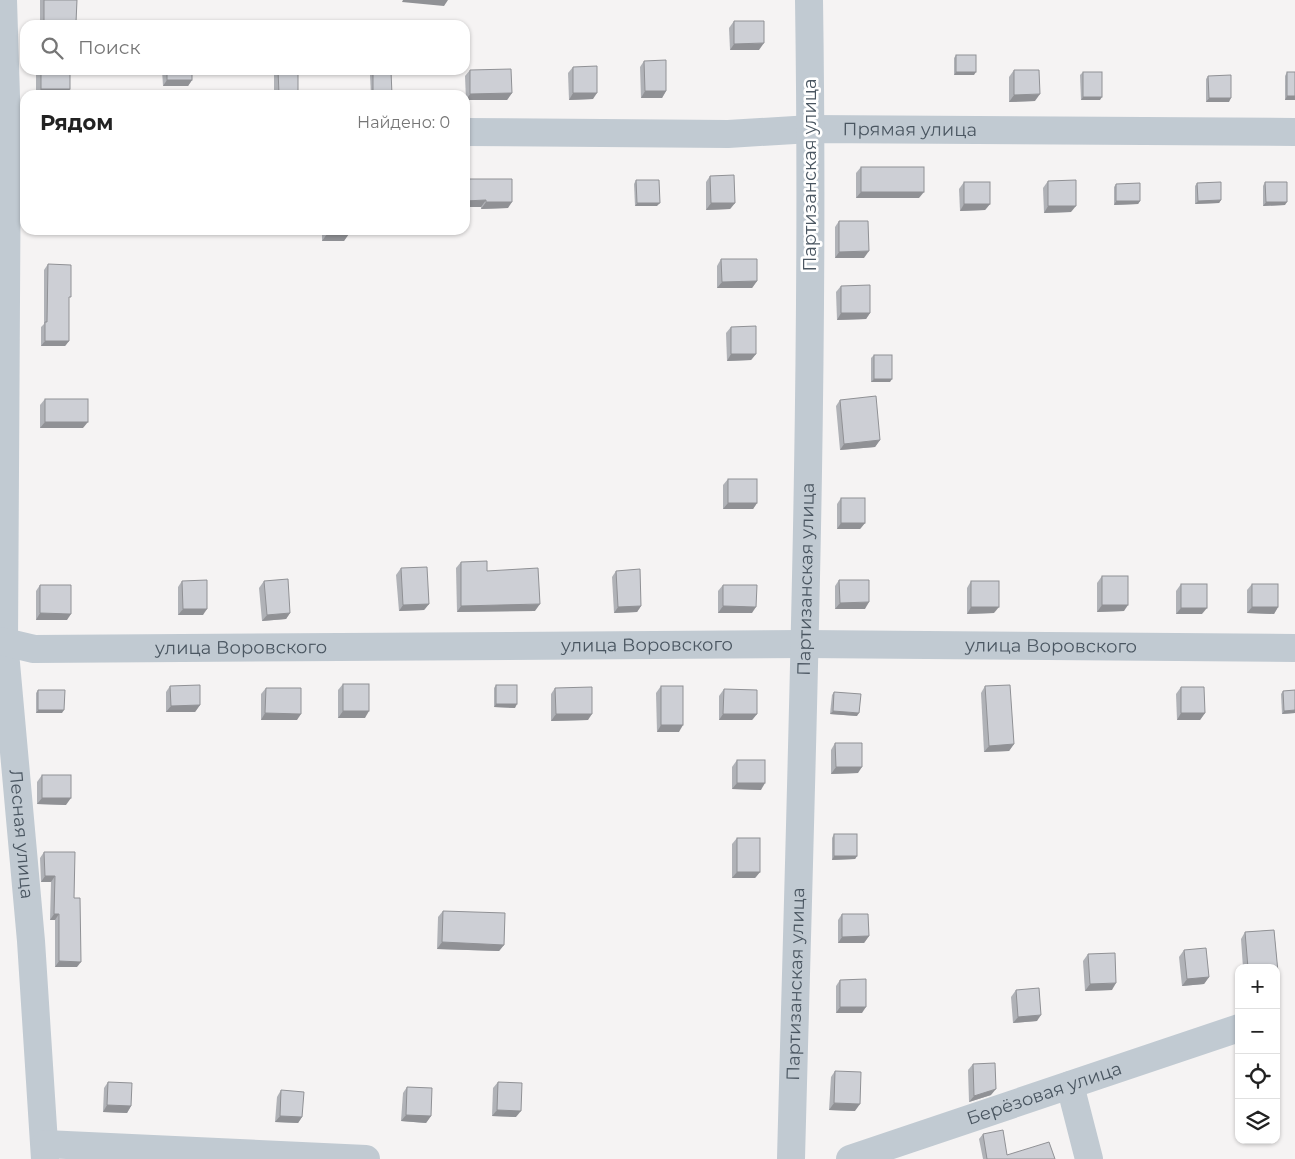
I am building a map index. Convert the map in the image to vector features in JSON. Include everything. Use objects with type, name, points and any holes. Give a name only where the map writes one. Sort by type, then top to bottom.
[{"type":"street","name":"Лесная улица","points":[[3,0],[11,129],[2,641],[31,941],[45,1151]]},
{"type":"street","name":"Партизанская улица","points":[[791,1159],[805,644],[811,128],[809,0]]},
{"type":"street","name":"Прямая улица","points":[[470,132],[728,134],[811,128],[1295,132]]},
{"type":"street","name":"улица Воровского","points":[[2,641],[34,649],[805,644],[1295,648]]},
{"type":"street","name":"Берёзовая улица","points":[[850,1159],[1235,1029]]},
{"type":"street","points":[[1070,1085],[1089,1159]]},
{"type":"street","points":[[45,1151],[366,1159]]},
{"type":"building","points":[[44,0],[77,0],[76,20],[44,20]]},
{"type":"building","points":[[734,21],[764,21],[764,43],[734,44]]},
{"type":"building","points":[[956,55],[976,55],[976,72],[956,72]]},
{"type":"building","points":[[666,60],[666,91],[645,91],[644,61]]},
{"type":"building","points":[[597,66],[597,93],[573,93],[573,67]]},
{"type":"building","points":[[511,69],[512,93],[470,94],[470,70]]},
{"type":"building","points":[[1014,70],[1039,70],[1040,94],[1014,95]]},
{"type":"building","points":[[1083,72],[1102,72],[1102,97],[1083,97]]},
{"type":"building","points":[[1287,72],[1295,72],[1295,96],[1287,96]]},
{"type":"building","points":[[41,75],[70,75],[70,89],[41,89]]},
{"type":"building","points":[[167,75],[192,75],[192,80],[167,80]]},
{"type":"building","points":[[278,75],[298,75],[298,90],[279,90]]},
{"type":"building","points":[[373,75],[391,75],[392,90],[373,90]]},
{"type":"building","points":[[1231,75],[1231,98],[1209,98],[1208,76]]},
{"type":"building","points":[[861,167],[924,167],[924,192],[861,192]]},
{"type":"building","points":[[734,175],[735,203],[711,203],[710,176]]},
{"type":"building","points":[[470,179],[512,179],[512,202],[486,202],[486,200],[470,201]]},
{"type":"building","points":[[636,180],[659,180],[660,203],[637,203]]},
{"type":"building","points":[[1076,180],[1076,206],[1048,206],[1048,181]]},
{"type":"building","points":[[964,182],[990,182],[990,204],[964,204]]},
{"type":"building","points":[[1221,182],[1221,200],[1198,201],[1197,183]]},
{"type":"building","points":[[1265,182],[1287,182],[1287,202],[1266,202]]},
{"type":"building","points":[[1140,183],[1140,201],[1116,201],[1116,184]]},
{"type":"building","points":[[839,221],[868,221],[869,251],[839,252]]},
{"type":"building","points":[[721,259],[757,259],[757,281],[722,282]]},
{"type":"building","points":[[48,264],[71,265],[69,341],[45,341]]},
{"type":"building","points":[[870,285],[870,313],[841,313],[841,286]]},
{"type":"building","points":[[756,326],[756,354],[731,354],[731,327]]},
{"type":"building","points":[[874,355],[892,355],[892,379],[874,379]]},
{"type":"building","points":[[876,396],[880,440],[844,444],[840,400]]},
{"type":"building","points":[[45,399],[88,399],[88,422],[45,422]]},
{"type":"building","points":[[728,479],[757,479],[757,503],[728,503]]},
{"type":"building","points":[[841,498],[865,498],[865,523],[841,523]]},
{"type":"building","points":[[487,561],[487,571],[538,568],[540,604],[461,606],[461,562]]},
{"type":"building","points":[[427,567],[429,604],[403,605],[401,568]]},
{"type":"building","points":[[640,569],[641,606],[618,607],[616,571]]},
{"type":"building","points":[[1102,576],[1128,576],[1128,605],[1102,605]]},
{"type":"building","points":[[288,579],[290,613],[267,615],[264,581]]},
{"type":"building","points":[[207,580],[207,609],[183,609],[182,581]]},
{"type":"building","points":[[839,580],[869,580],[869,602],[840,603]]},
{"type":"building","points":[[971,581],[999,581],[999,607],[971,607]]},
{"type":"building","points":[[1181,584],[1207,584],[1207,608],[1181,608]]},
{"type":"building","points":[[1252,584],[1278,584],[1278,607],[1252,607]]},
{"type":"building","points":[[40,585],[71,585],[71,614],[40,613]]},
{"type":"building","points":[[723,585],[757,585],[756,607],[723,606]]},
{"type":"building","points":[[343,684],[369,684],[369,711],[343,711]]},
{"type":"building","points":[[200,685],[200,705],[171,706],[170,686]]},
{"type":"building","points":[[496,685],[517,685],[517,704],[496,704]]},
{"type":"building","points":[[1010,685],[1014,744],[989,746],[985,686]]},
{"type":"building","points":[[661,686],[683,686],[683,725],[661,725]]},
{"type":"building","points":[[592,687],[592,714],[556,714],[555,688]]},
{"type":"building","points":[[1181,687],[1204,687],[1205,713],[1181,713]]},
{"type":"building","points":[[266,688],[301,688],[301,714],[265,713]]},
{"type":"building","points":[[724,689],[757,690],[757,714],[723,714]]},
{"type":"building","points":[[38,690],[65,690],[64,710],[38,710]]},
{"type":"building","points":[[1295,690],[1295,710],[1284,711],[1283,691]]},
{"type":"building","points":[[834,692],[861,694],[859,713],[833,711]]},
{"type":"building","points":[[835,743],[862,743],[862,767],[836,767]]},
{"type":"building","points":[[737,760],[765,760],[765,783],[737,783]]},
{"type":"building","points":[[42,775],[71,775],[71,798],[42,798]]},
{"type":"building","points":[[834,834],[857,834],[857,856],[834,856]]},
{"type":"building","points":[[737,838],[760,838],[760,872],[737,872]]},
{"type":"building","points":[[44,852],[75,852],[74,898],[80,898],[81,962],[59,961],[59,914],[54,914],[55,876],[45,876]]},
{"type":"building","points":[[443,911],[505,913],[504,945],[442,942]]},
{"type":"building","points":[[842,914],[868,914],[869,936],[842,937]]},
{"type":"building","points":[[1274,930],[1277,964],[1248,964],[1245,932]]},
{"type":"building","points":[[1206,948],[1209,977],[1187,979],[1184,950]]},
{"type":"building","points":[[1115,953],[1116,983],[1090,984],[1088,954]]},
{"type":"building","points":[[866,979],[866,1007],[840,1007],[840,980]]},
{"type":"building","points":[[1039,988],[1041,1015],[1018,1017],[1016,990]]},
{"type":"building","points":[[995,1063],[996,1089],[974,1096],[973,1064]]},
{"type":"building","points":[[835,1071],[861,1072],[860,1104],[834,1103]]},
{"type":"building","points":[[108,1082],[132,1083],[131,1106],[107,1105]]},
{"type":"building","points":[[498,1082],[522,1083],[521,1111],[497,1110]]},
{"type":"building","points":[[407,1087],[432,1088],[431,1116],[406,1115]]},
{"type":"building","points":[[281,1090],[304,1092],[302,1117],[280,1116]]},
{"type":"building","points":[[1003,1130],[1007,1155],[1049,1142],[1055,1159],[987,1159],[983,1134]]}]
